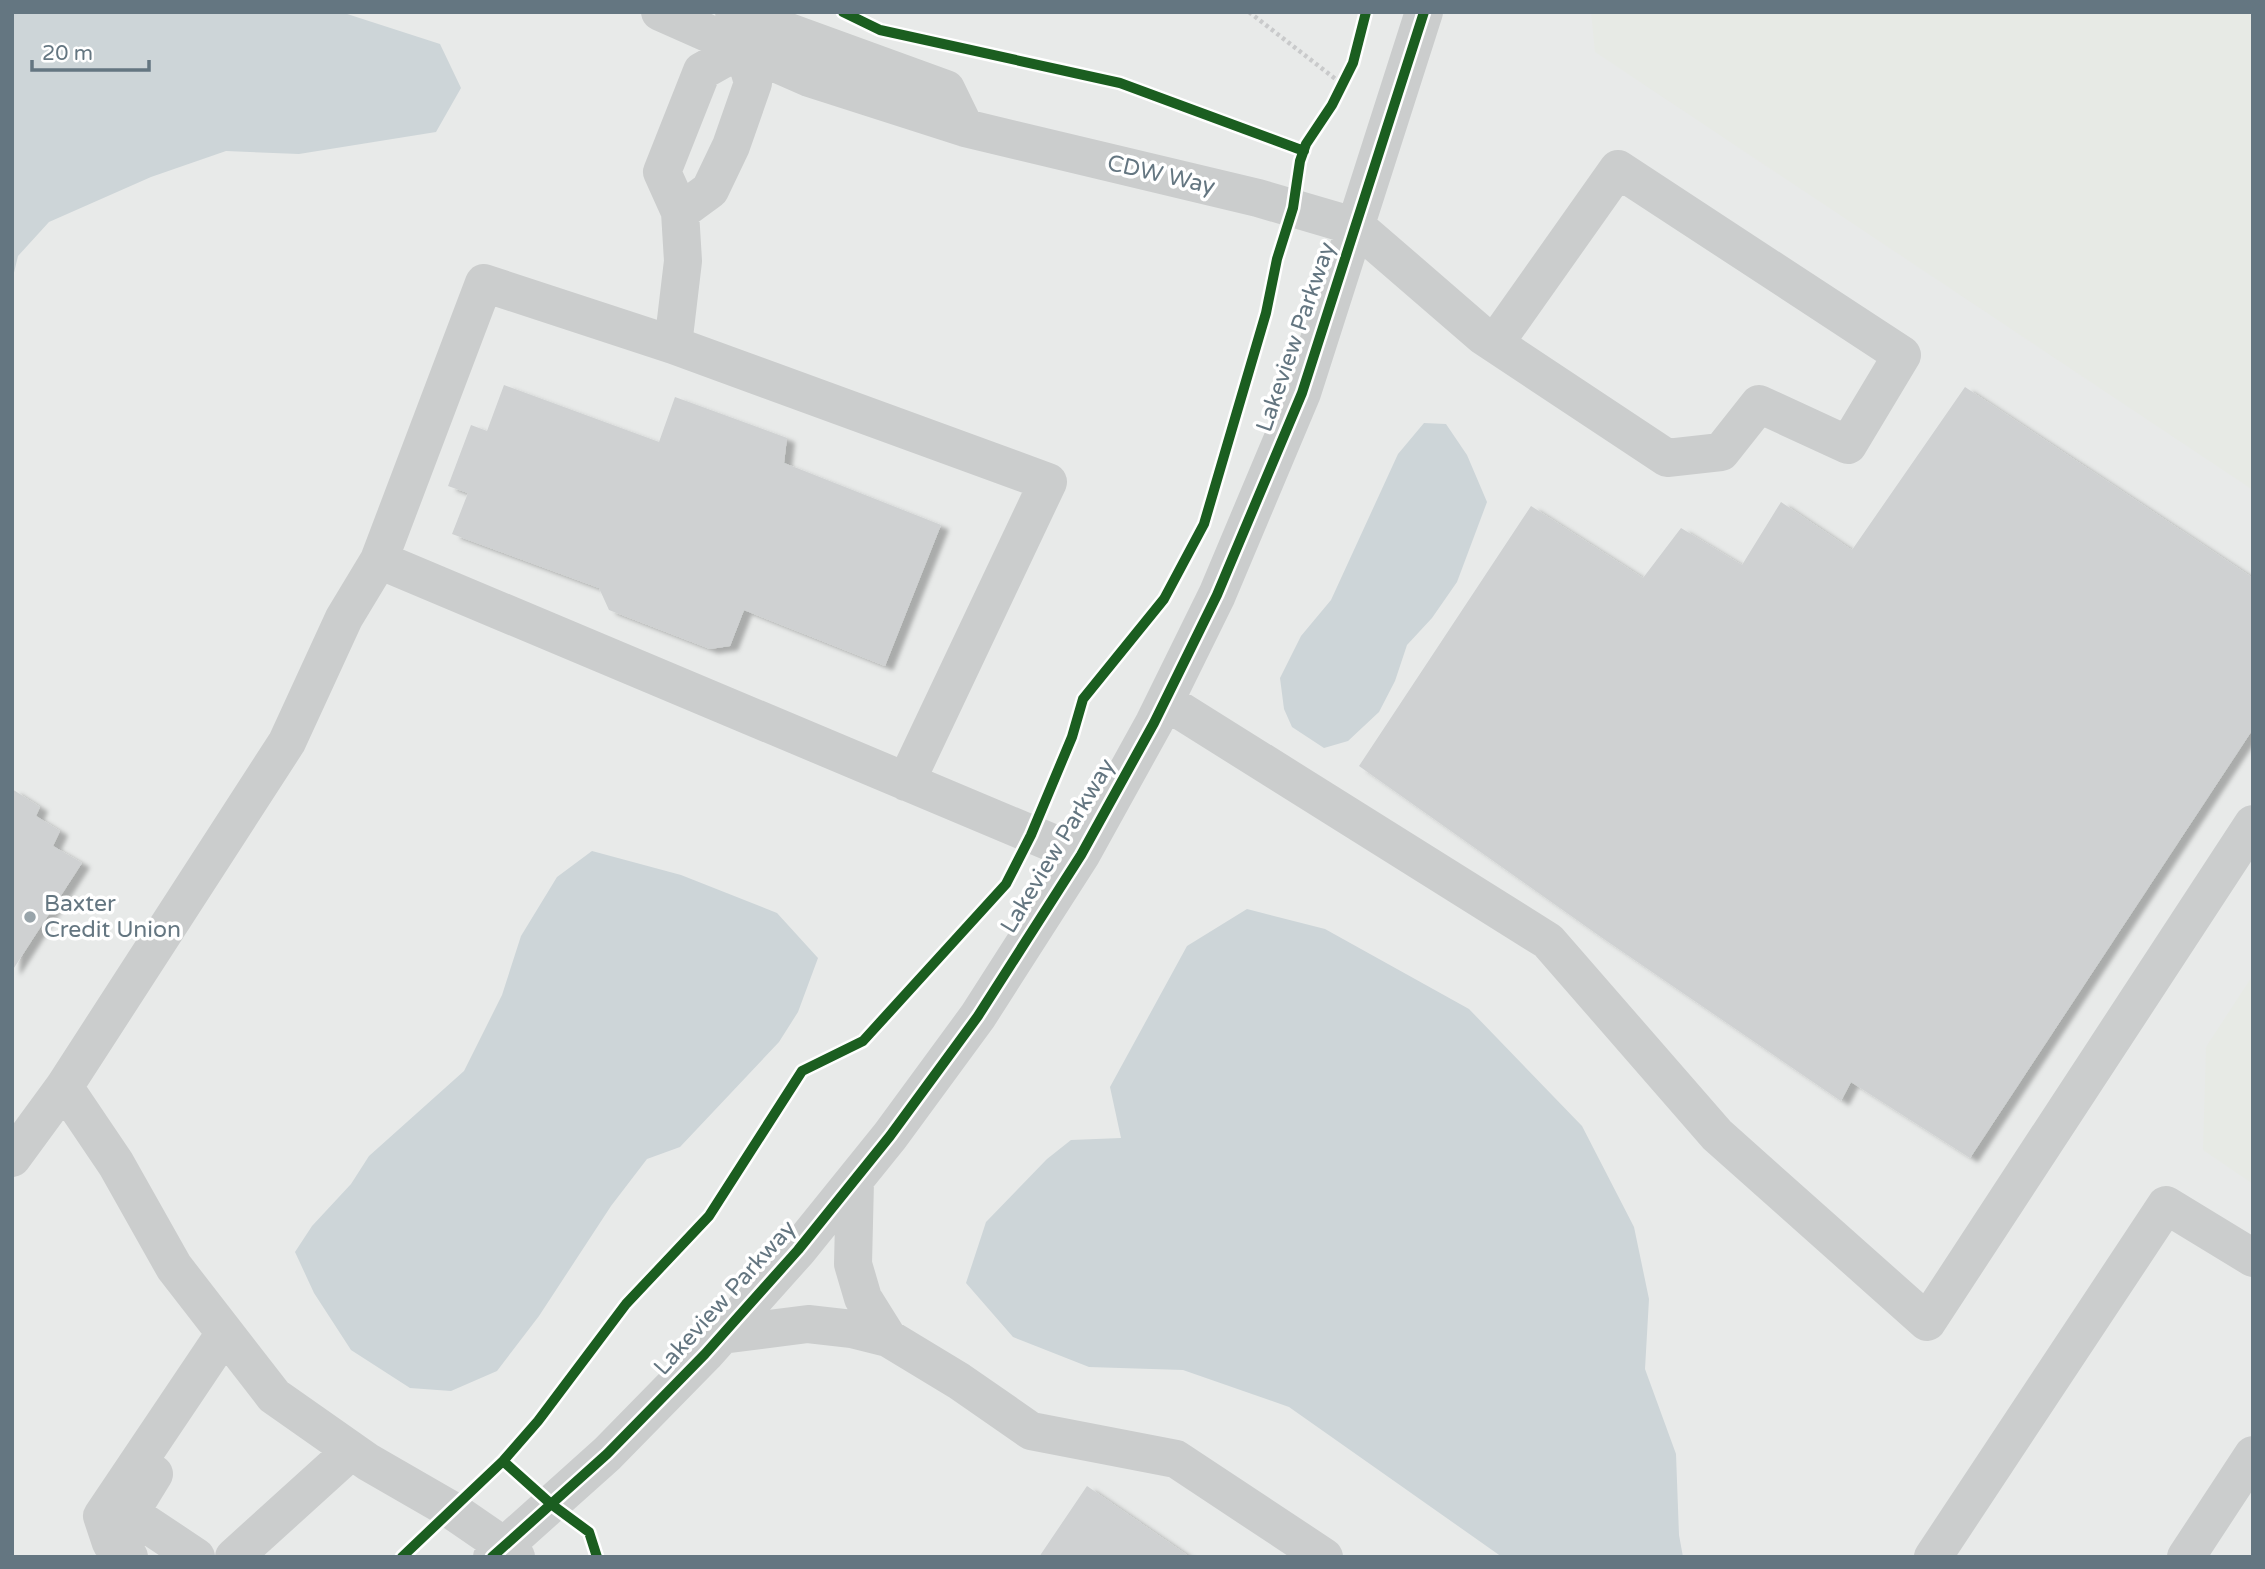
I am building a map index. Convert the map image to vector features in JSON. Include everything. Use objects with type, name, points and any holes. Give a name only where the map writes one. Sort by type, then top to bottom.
[{"type":"street","name":"CDW Way","points":[[660,12],[748,23],[809,78],[965,128],[1258,198],[1357,227]]},
{"type":"street","name":"Lakeview Parkway","points":[[504,1553],[607,1454],[722,1335],[798,1250],[890,1136],[978,1016],[1081,855],[1165,701],[1217,595],[1302,393],[1424,12]]},
{"type":"street","points":[[680,212],[710,190],[731,146],[753,83],[748,23]]},
{"type":"street","points":[[673,345],[683,261],[680,212],[662,172],[702,71],[748,23]]},
{"type":"street","points":[[1357,227],[1483,336],[1495,344],[1667,458],[1721,452],[1759,404],[1848,445],[1902,355],[1618,169],[1495,344]]},
{"type":"street","points":[[12,1158],[64,1087],[287,742],[344,618],[380,560],[484,284],[673,345],[1048,482],[906,782]]},
{"type":"street","points":[[380,560],[1081,855]]},
{"type":"street","points":[[1165,701],[1548,941],[1717,1135],[1927,1322],[2253,824]]},
{"type":"street","points":[[64,1087],[116,1164],[174,1267],[274,1396],[351,1451],[453,1511],[504,1553]]},
{"type":"street","points":[[855,1181],[853,1264],[863,1298],[888,1338]]},
{"type":"street","points":[[1933,1557],[2166,1205],[2253,1258]]},
{"type":"street","points":[[722,1335],[807,1324],[852,1329],[888,1338],[959,1381],[1031,1431],[1176,1458],[1324,1557]]},
{"type":"street","points":[[129,1557],[111,1543],[102,1516],[225,1333]]},
{"type":"street","points":[[172,1412],[175,1440],[130,1513],[196,1557]]},
{"type":"street","points":[[234,1557],[351,1451]]},
{"type":"street","points":[[2186,1557],[2253,1455]]},
{"type":"path","points":[[1249,12],[1340,90],[1348,74]]},
{"type":"shaded area","points":[[12,12],[2253,12],[2253,1557],[12,1557]]},
{"type":"shaded area","points":[[12,12],[341,12],[440,44],[461,88],[436,132],[299,154],[226,151],[151,177],[49,222],[18,256],[12,281]]},
{"type":"shaded area","points":[[1591,12],[2253,12],[2253,490],[1595,52]]},
{"type":"shaded area","points":[[1424,423],[1446,424],[1467,455],[1487,502],[1457,582],[1432,618],[1407,645],[1395,681],[1379,712],[1348,741],[1324,748],[1292,727],[1284,709],[1280,678],[1301,636],[1331,600],[1398,454]]},
{"type":"shaded area","points":[[592,851],[681,875],[777,913],[818,958],[798,1012],[779,1042],[680,1147],[647,1159],[611,1206],[539,1316],[497,1371],[451,1391],[410,1388],[351,1350],[314,1293],[295,1252],[312,1226],[351,1184],[369,1156],[464,1071],[502,995],[521,936],[557,877]]},
{"type":"shaded area","points":[[1247,909],[1325,929],[1469,1009],[1582,1126],[1634,1227],[1649,1299],[1645,1369],[1676,1454],[1679,1535],[1683,1557],[1502,1557],[1289,1407],[1183,1370],[1089,1367],[1013,1337],[966,1283],[986,1222],[1047,1159],[1071,1140],[1121,1138],[1110,1087],[1187,946]]},
{"type":"shaded area","points":[[2253,975],[2253,1184],[2203,1150],[2206,1047]]},
{"type":"building","points":[[504,385],[659,442],[675,397],[787,438],[784,463],[941,525],[885,666],[744,610],[730,646],[710,649],[609,610],[599,588],[452,534],[468,493],[448,486],[471,425],[487,431]]},
{"type":"building","points":[[1965,387],[2253,578],[2253,729],[1970,1158],[1851,1082],[1841,1101],[1601,937],[1359,766],[1531,506],[1643,578],[1681,528],[1742,565],[1781,502],[1852,550]]},
{"type":"building","name":"Baxter Credit Union","points":[[12,789],[40,807],[36,816],[60,831],[53,846],[82,863],[12,971]]},
{"type":"building","points":[[1087,1486],[1190,1557],[1039,1557]]},
{"type":"cycle path","points":[[843,12],[880,30],[1120,83],[1304,151]]},
{"type":"cycle path","points":[[402,1557],[503,1461],[538,1421],[626,1304],[709,1216],[802,1071],[863,1041],[1006,884],[1031,835],[1072,737],[1083,699],[1164,599],[1204,524],[1266,313],[1277,259],[1293,208],[1300,161],[1306,144],[1332,105],[1353,63],[1366,12]]},
{"type":"cycle path","points":[[492,1557],[607,1454],[705,1354],[798,1250],[890,1136],[978,1016],[1081,855],[1154,723],[1217,595],[1302,393],[1424,12]]},
{"type":"cycle path","points":[[503,1461],[551,1504],[589,1532],[597,1557]]},
{"type":"place","name":"Baxter Credit Union","points":[[30,917]]}]
